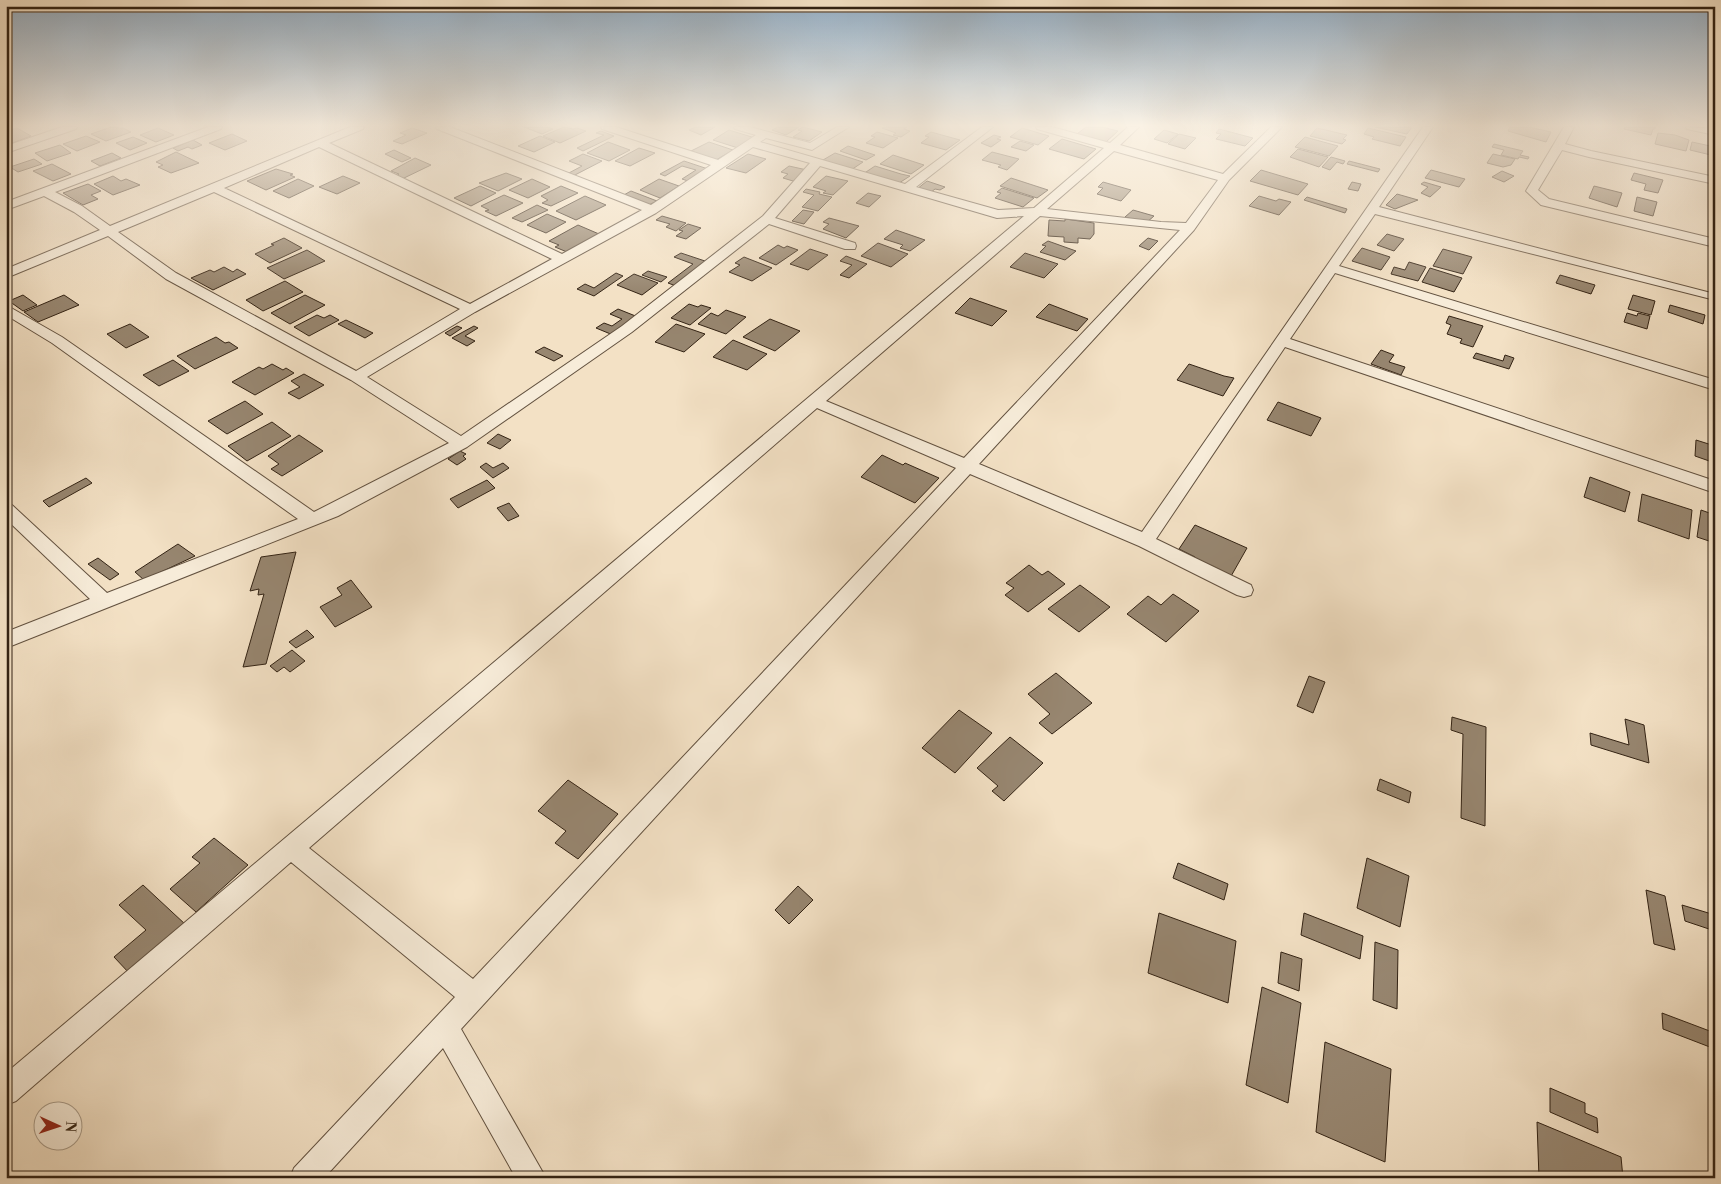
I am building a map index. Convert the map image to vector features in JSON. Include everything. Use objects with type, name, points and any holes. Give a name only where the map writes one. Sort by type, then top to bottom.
[{"type":"street","points":[[6,206],[72,182]]},
{"type":"street","points":[[6,274],[224,182]]},
{"type":"street","points":[[401,182],[562,259]]},
{"type":"street","points":[[579,182],[652,210]]},
{"type":"street","points":[[356,377],[470,309],[652,210],[692,182]]},
{"type":"street","points":[[6,640],[332,512],[460,443],[627,329],[767,219],[799,182]]},
{"type":"street","points":[[884,182],[997,214],[1037,212],[1160,226],[1190,226]]},
{"type":"street","points":[[906,189],[915,182]]},
{"type":"street","points":[[6,1091],[1070,182]]},
{"type":"street","points":[[304,1178],[1190,226],[1223,182]]},
{"type":"street","points":[[1145,541],[1390,182]]},
{"type":"street","points":[[1537,182],[1532,191],[1545,202],[1715,243]]},
{"type":"street","points":[[212,187],[470,309]]},
{"type":"street","points":[[46,192],[78,209],[110,230],[171,276],[356,377],[460,443]]},
{"type":"street","points":[[1371,209],[1712,298]]},
{"type":"street","points":[[767,219],[850,246]]},
{"type":"street","points":[[1331,268],[1715,385]]},
{"type":"street","points":[[6,309],[57,340],[312,520]]},
{"type":"street","points":[[1281,341],[1715,487]]},
{"type":"street","points":[[813,401],[1145,541],[1244,590]]},
{"type":"street","points":[[6,509],[104,601]]},
{"type":"street","points":[[290,848],[474,996]]},
{"type":"street","points":[[445,1027],[532,1178]]},
{"type":"building","points":[[98,182],[134,182],[140,185],[113,195],[94,184]]},
{"type":"building","points":[[250,182],[283,182],[266,190]]},
{"type":"building","points":[[291,182],[305,182],[314,186],[289,198],[273,191]]},
{"type":"building","points":[[329,182],[360,183],[337,194],[319,187]]},
{"type":"building","points":[[481,182],[515,182],[498,191],[479,183]]},
{"type":"building","points":[[525,182],[539,182],[550,187],[528,198],[509,190]]},
{"type":"building","points":[[653,182],[668,182],[679,186],[660,198],[640,190]]},
{"type":"building","points":[[819,182],[847,182],[833,195],[823,193],[826,191],[813,187]]},
{"type":"building","points":[[888,182],[900,182],[896,185]]},
{"type":"building","points":[[925,182],[945,187],[940,190],[935,189],[930,193],[917,189]]},
{"type":"building","points":[[1005,182],[1024,182],[1048,190],[1037,198],[1000,186]]},
{"type":"building","points":[[1104,182],[1131,190],[1121,201],[1097,194],[1103,188],[1098,187]]},
{"type":"building","points":[[1254,182],[1302,182],[1308,184],[1298,195]]},
{"type":"building","points":[[1352,182],[1361,184],[1358,191],[1348,189]]},
{"type":"building","points":[[1425,182],[1441,187],[1430,197],[1421,193],[1428,187],[1421,184]]},
{"type":"building","points":[[1441,182],[1463,182],[1459,187]]},
{"type":"building","points":[[1639,182],[1662,182],[1658,193],[1644,190],[1646,184]]},
{"type":"building","points":[[88,184],[101,191],[91,195],[98,199],[83,205],[63,193]]},
{"type":"building","points":[[480,186],[496,193],[471,206],[454,198]]},
{"type":"building","points":[[561,186],[578,193],[551,206],[542,203],[548,200],[541,196]]},
{"type":"building","points":[[1594,186],[1622,193],[1617,207],[1589,198]]},
{"type":"building","points":[[1002,188],[1034,198],[1023,207],[995,198],[1001,193],[997,192]]},
{"type":"building","points":[[806,189],[832,197],[818,211],[802,207],[814,195],[803,192]]},
{"type":"building","points":[[631,191],[657,201],[647,206],[622,196]]},
{"type":"building","points":[[868,193],[881,196],[869,207],[856,203]]},
{"type":"building","points":[[1397,194],[1418,200],[1395,209],[1386,205]]},
{"type":"building","points":[[504,195],[523,203],[496,216],[485,211],[489,210],[481,206]]},
{"type":"building","points":[[585,196],[606,205],[576,220],[556,211]]},
{"type":"building","points":[[1259,196],[1276,201],[1279,199],[1291,202],[1279,215],[1249,206]]},
{"type":"building","points":[[1307,197],[1347,209],[1345,213],[1304,200]]},
{"type":"building","points":[[1637,197],[1657,202],[1653,216],[1634,211]]},
{"type":"building","points":[[537,205],[548,210],[522,222],[512,218]]},
{"type":"building","points":[[803,210],[814,212],[804,224],[792,221]]},
{"type":"building","points":[[1133,210],[1154,216],[1146,223],[1125,217]]},
{"type":"building","points":[[547,214],[566,222],[546,233],[527,225]]},
{"type":"building","points":[[662,216],[686,223],[676,231],[666,227],[670,224],[656,220]]},
{"type":"building","points":[[829,218],[859,226],[846,238],[823,229],[829,224],[823,222]]},
{"type":"building","points":[[1065,219],[1094,223],[1094,234],[1090,239],[1078,238],[1078,243],[1064,242],[1064,237],[1048,236],[1049,220],[1065,221]]},
{"type":"building","points":[[688,224],[701,228],[686,239],[676,236],[683,231],[679,230]]},
{"type":"building","points":[[578,225],[599,234],[567,252],[555,247],[559,245],[549,241]]},
{"type":"building","points":[[896,230],[925,240],[910,251],[900,248],[903,245],[884,239]]},
{"type":"building","points":[[1387,234],[1404,239],[1394,251],[1377,245]]},
{"type":"building","points":[[284,238],[302,248],[270,263],[255,254],[274,245],[271,244]]},
{"type":"building","points":[[1148,238],[1158,241],[1149,250],[1139,246]]},
{"type":"building","points":[[1048,241],[1076,251],[1065,260],[1040,252],[1046,246],[1042,245]]},
{"type":"building","points":[[878,243],[908,254],[891,267],[861,256]]},
{"type":"building","points":[[778,245],[798,250],[776,265],[759,258]]},
{"type":"building","points":[[1362,248],[1390,257],[1381,270],[1352,261]]},
{"type":"building","points":[[810,249],[828,255],[808,270],[790,264]]},
{"type":"building","points":[[1443,249],[1472,257],[1463,274],[1433,266]]},
{"type":"building","points":[[307,250],[325,261],[284,279],[267,268]]},
{"type":"building","points":[[681,253],[708,262],[676,286],[668,283],[693,264],[674,257]]},
{"type":"building","points":[[1025,253],[1058,264],[1044,278],[1010,267]]},
{"type":"building","points":[[846,256],[867,264],[849,278],[840,275],[852,265],[840,261]]},
{"type":"building","points":[[744,257],[772,268],[752,281],[729,272],[740,265],[735,263]]},
{"type":"building","points":[[1409,262],[1426,267],[1418,281],[1391,274],[1394,267],[1405,270]]},
{"type":"building","points":[[224,267],[233,272],[237,269],[246,274],[213,290],[191,278],[210,270],[214,272]]},
{"type":"building","points":[[1430,268],[1462,278],[1454,292],[1422,282]]},
{"type":"building","points":[[648,271],[667,277],[661,282],[642,275]]},
{"type":"building","points":[[616,273],[623,276],[594,296],[577,289],[585,284],[594,288]]},
{"type":"building","points":[[634,274],[658,283],[642,295],[617,285]]},
{"type":"building","points":[[1560,275],[1595,285],[1591,294],[1556,283]]},
{"type":"building","points":[[285,281],[303,292],[263,311],[246,300]]},
{"type":"building","points":[[23,295],[37,305],[23,311],[9,301]]},
{"type":"building","points":[[64,295],[79,305],[38,322],[24,312]]},
{"type":"building","points":[[305,295],[325,305],[290,324],[271,313]]},
{"type":"building","points":[[1633,295],[1655,301],[1651,315],[1628,309]]},
{"type":"building","points":[[970,298],[1007,311],[992,326],[955,313]]},
{"type":"building","points":[[689,304],[711,308],[690,325],[671,318]]},
{"type":"building","points":[[1049,304],[1088,319],[1077,331],[1036,317]]},
{"type":"building","points":[[1670,305],[1705,315],[1703,324],[1668,312]]},
{"type":"building","points":[[618,309],[638,317],[613,335],[596,328],[604,323],[612,326],[622,319],[610,314]]},
{"type":"building","points":[[726,310],[746,317],[726,334],[698,324],[711,313],[718,316]]},
{"type":"building","points":[[1627,313],[1637,316],[1638,313],[1650,316],[1647,329],[1624,322]]},
{"type":"building","points":[[317,315],[324,318],[330,315],[339,320],[309,336],[294,327]]},
{"type":"building","points":[[1449,316],[1483,326],[1473,347],[1460,343],[1462,339],[1447,334],[1451,325],[1446,323]]},
{"type":"building","points":[[770,319],[800,331],[775,351],[743,337]]},
{"type":"building","points":[[346,320],[373,333],[365,338],[338,324]]},
{"type":"building","points":[[130,324],[149,337],[126,348],[107,334]]},
{"type":"building","points":[[676,324],[705,334],[684,352],[655,342]]},
{"type":"building","points":[[457,326],[462,328],[450,336],[445,333]]},
{"type":"building","points":[[474,326],[478,328],[465,336],[475,341],[467,346],[452,338]]},
{"type":"building","points":[[216,337],[238,348],[195,369],[177,356]]},
{"type":"building","points":[[733,340],[767,354],[747,370],[713,357]]},
{"type":"building","points":[[544,347],[563,356],[554,361],[535,352]]},
{"type":"building","points":[[1381,350],[1394,355],[1389,362],[1405,367],[1401,375],[1371,364]]},
{"type":"building","points":[[1476,353],[1503,361],[1505,355],[1514,358],[1509,369],[1473,358]]},
{"type":"building","points":[[173,360],[189,371],[159,386],[143,375]]},
{"type":"building","points":[[272,364],[283,370],[286,368],[294,373],[255,395],[232,382],[259,367],[263,369]]},
{"type":"building","points":[[1189,364],[1234,378],[1223,396],[1177,380]]},
{"type":"building","points":[[304,374],[324,385],[299,399],[288,393],[300,387],[291,381]]},
{"type":"building","points":[[245,401],[263,414],[227,434],[208,421]]},
{"type":"building","points":[[1278,402],[1321,418],[1311,436],[1267,420]]},
{"type":"building","points":[[272,422],[291,436],[247,461],[228,446]]},
{"type":"building","points":[[498,434],[511,440],[500,449],[487,443]]},
{"type":"building","points":[[299,435],[323,451],[282,476],[271,469],[279,464],[268,456]]},
{"type":"building","points":[[1696,440],[1715,446],[1715,463],[1695,456]]},
{"type":"building","points":[[460,451],[466,454],[463,456],[466,459],[457,465],[448,459]]},
{"type":"building","points":[[882,455],[939,478],[915,503],[861,477]]},
{"type":"building","points":[[486,463],[493,468],[503,463],[509,468],[493,478],[480,467]]},
{"type":"building","points":[[1590,477],[1630,492],[1625,512],[1584,497]]},
{"type":"building","points":[[86,478],[92,483],[49,507],[43,501]]},
{"type":"building","points":[[487,480],[495,488],[458,508],[450,499]]},
{"type":"building","points":[[1642,494],[1692,510],[1689,539],[1638,521]]},
{"type":"building","points":[[509,503],[519,516],[508,521],[497,508]]},
{"type":"building","points":[[1701,510],[1715,515],[1715,543],[1697,537]]},
{"type":"building","points":[[1195,525],[1247,548],[1230,578],[1193,561],[1195,557],[1179,549]]},
{"type":"building","points":[[178,544],[195,556],[144,580],[135,572]]},
{"type":"building","points":[[296,552],[266,664],[243,667],[264,594],[258,595],[259,589],[250,591],[261,557]]},
{"type":"building","points":[[98,558],[119,574],[110,580],[88,564]]},
{"type":"building","points":[[1029,565],[1042,575],[1048,571],[1065,584],[1028,612],[1005,595],[1014,588],[1006,583]]},
{"type":"building","points":[[351,580],[372,607],[335,627],[320,607],[342,595],[337,588]]},
{"type":"building","points":[[1080,585],[1110,607],[1079,632],[1048,609]]},
{"type":"building","points":[[1173,594],[1199,611],[1166,642],[1127,614],[1148,596],[1161,605]]},
{"type":"building","points":[[307,630],[314,637],[296,648],[289,642]]},
{"type":"building","points":[[292,650],[305,661],[290,672],[284,667],[277,672],[270,666]]},
{"type":"building","points":[[1056,673],[1092,703],[1052,734],[1039,723],[1050,714],[1028,694]]},
{"type":"building","points":[[1309,676],[1325,682],[1313,713],[1297,706]]},
{"type":"building","points":[[959,710],[992,733],[955,773],[922,748]]},
{"type":"building","points":[[1452,717],[1486,727],[1485,826],[1461,818],[1463,734],[1451,730]]},
{"type":"building","points":[[1625,719],[1644,725],[1649,763],[1591,745],[1590,733],[1629,745]]},
{"type":"building","points":[[1010,737],[1043,763],[1004,801],[992,791],[998,786],[977,768]]},
{"type":"building","points":[[1380,779],[1411,792],[1409,803],[1377,790]]},
{"type":"building","points":[[568,780],[618,814],[578,859],[555,843],[566,831],[538,811]]},
{"type":"building","points":[[214,838],[248,865],[196,912],[170,889],[200,863],[192,857]]},
{"type":"building","points":[[1367,858],[1409,876],[1400,927],[1357,908]]},
{"type":"building","points":[[1178,863],[1228,884],[1224,900],[1173,878]]},
{"type":"building","points":[[143,885],[186,925],[130,974],[114,957],[146,930],[119,905]]},
{"type":"building","points":[[798,886],[813,900],[789,924],[775,910]]},
{"type":"building","points":[[1646,890],[1665,896],[1675,950],[1654,944]]},
{"type":"building","points":[[1682,905],[1715,915],[1715,931],[1685,921]]},
{"type":"building","points":[[1159,913],[1236,941],[1228,1003],[1148,973]]},
{"type":"building","points":[[1304,913],[1363,936],[1360,959],[1301,935]]},
{"type":"building","points":[[1375,942],[1398,950],[1397,1009],[1373,1000]]},
{"type":"building","points":[[1281,952],[1302,959],[1299,991],[1278,983]]},
{"type":"building","points":[[1262,987],[1301,1003],[1288,1103],[1246,1085]]},
{"type":"building","points":[[1662,1013],[1715,1033],[1715,1049],[1663,1029]]},
{"type":"building","points":[[1325,1042],[1391,1069],[1385,1162],[1316,1132]]},
{"type":"building","points":[[1550,1088],[1585,1103],[1585,1113],[1597,1118],[1598,1133],[1550,1112]]},
{"type":"building","points":[[1537,1122],[1621,1157],[1623,1178],[1539,1178]]}]
